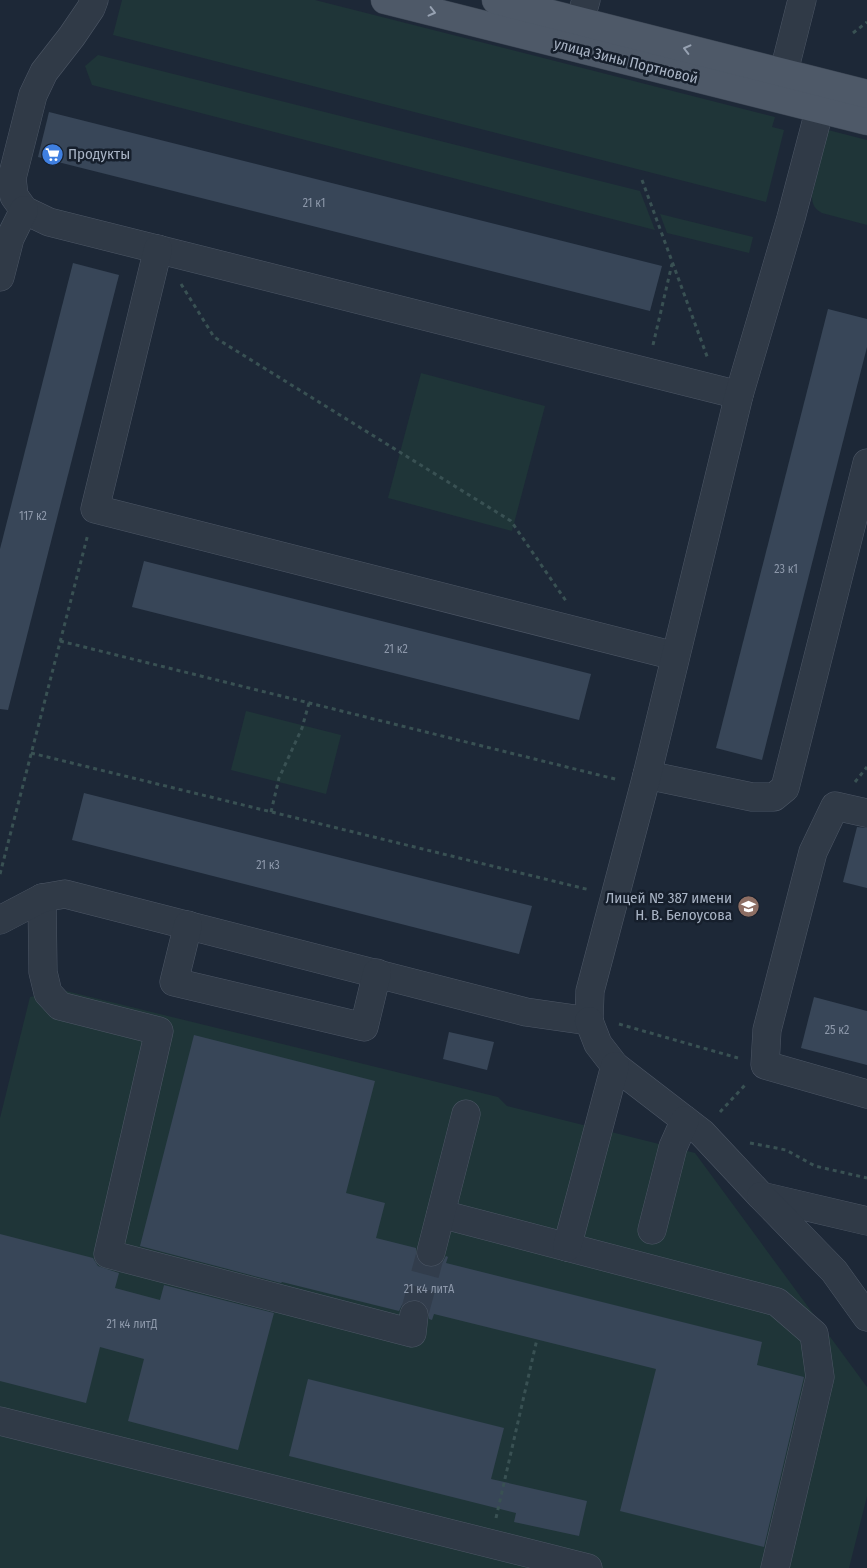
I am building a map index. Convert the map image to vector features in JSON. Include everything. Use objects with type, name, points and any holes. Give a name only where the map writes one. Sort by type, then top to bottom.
[{"type":"main road","name":"улица Зины Портновой","points":[[385,0],[780,86],[823,97],[867,121]]},
{"type":"main road","name":"улица Зины Портновой","points":[[496,0],[583,11],[780,86]]},
{"type":"main road","name":"улица Зины Портновой","points":[[823,97],[867,94]]},
{"type":"lane","points":[[94,0],[92,8],[44,72],[33,95],[6,176],[14,196],[24,210],[49,222],[730,392]]},
{"type":"lane","points":[[780,86],[802,0]]},
{"type":"lane","points":[[823,97],[791,218],[730,392],[675,656],[645,781],[590,991],[588,1021],[598,1044],[615,1066],[693,1126],[834,1271],[867,1318]]},
{"type":"lane","points":[[0,277],[10,238],[24,210]]},
{"type":"lane","points":[[158,249],[95,509],[675,656]]},
{"type":"lane","points":[[645,781],[752,797],[774,797],[785,788],[867,463]]},
{"type":"lane","points":[[867,813],[835,806],[813,852],[767,1030],[765,1065],[867,1094]]},
{"type":"lane","points":[[0,920],[42,898],[65,894],[526,1012],[588,1021]]},
{"type":"lane","points":[[42,898],[43,972],[48,993],[60,1006],[159,1031],[108,1254],[412,1333],[414,1315]]},
{"type":"lane","points":[[188,925],[174,982],[364,1027],[377,973]]},
{"type":"lane","points":[[567,1247],[615,1066]]},
{"type":"lane","points":[[431,1252],[466,1114]]},
{"type":"lane","points":[[652,1230],[673,1148],[693,1126]]},
{"type":"lane","points":[[761,1196],[867,1221]]},
{"type":"lane","points":[[440,1214],[777,1302],[814,1334],[820,1377],[775,1568]]},
{"type":"lane","points":[[0,1421],[588,1568]]},
{"type":"path","points":[[852,33],[867,22]]},
{"type":"path","points":[[642,180],[673,263],[730,392]]},
{"type":"path","points":[[647,372],[673,263]]},
{"type":"path","points":[[176,276],[214,337],[511,521],[570,607]]},
{"type":"path","points":[[0,874],[95,509]]},
{"type":"path","points":[[60,641],[309,703],[645,781]]},
{"type":"path","points":[[270,812],[279,778],[302,728],[309,703]]},
{"type":"path","points":[[32,753],[615,896]]},
{"type":"path","points":[[588,1021],[614,1023],[765,1065],[725,1105],[693,1126]]},
{"type":"path","points":[[748,1142],[786,1150],[815,1166],[867,1178]]},
{"type":"path","points":[[490,1544],[537,1339]]},
{"type":"green space","points":[[122,0],[315,0],[775,117],[772,127],[784,130],[766,202],[113,35]]},
{"type":"green space","points":[[98,55],[640,191],[655,230],[92,85],[85,66]]},
{"type":"green space","points":[[828,130],[867,140],[867,225],[822,213],[813,204],[812,196]]},
{"type":"green space","points":[[660,214],[753,237],[749,253],[667,233]]},
{"type":"green space","points":[[421,373],[545,406],[512,531],[388,498]]},
{"type":"green space","points":[[246,711],[341,735],[326,794],[231,770]]},
{"type":"green space","points":[[62,990],[498,1097],[507,1106],[695,1153],[867,1387],[867,1496],[849,1568],[0,1568],[0,1118],[30,997]]},
{"type":"building","points":[[49,112],[662,266],[650,311],[38,157]]},
{"type":"building","points":[[73,263],[119,275],[8,710],[0,709],[0,549]]},
{"type":"building","points":[[828,309],[867,319],[867,347],[762,760],[716,748]]},
{"type":"building","points":[[144,561],[591,674],[579,720],[132,607]]},
{"type":"building","points":[[84,793],[532,906],[519,954],[72,840]]},
{"type":"building","points":[[857,827],[867,828],[867,888],[843,882]]},
{"type":"building","points":[[814,997],[867,1011],[867,1065],[801,1048]]},
{"type":"building","points":[[449,1032],[494,1042],[487,1070],[443,1059]]},
{"type":"building","points":[[194,1035],[375,1081],[346,1193],[385,1203],[376,1238],[416,1248],[416,1257],[420,1263],[427,1267],[435,1267],[442,1263],[446,1256],[448,1257],[446,1263],[762,1342],[757,1365],[804,1377],[764,1547],[620,1511],[656,1369],[434,1314],[432,1320],[429,1319],[428,1308],[424,1303],[416,1300],[407,1301],[399,1311],[281,1283],[140,1246]]},
{"type":"building","points":[[0,1234],[93,1258],[98,1266],[119,1273],[115,1288],[160,1300],[164,1285],[274,1313],[238,1450],[128,1421],[144,1359],[100,1347],[86,1403],[0,1381]]},
{"type":"building","points":[[308,1379],[504,1428],[491,1479],[587,1501],[579,1536],[514,1522],[516,1513],[289,1456]]},
{"type":"tunnel","points":[[414,1315],[431,1252]]},
{"type":"place","name":"Продукты","points":[[52,154]]},
{"type":"place","name":"Лицей № 387 имени Н. В. Белоусова","points":[[748,907]]}]
